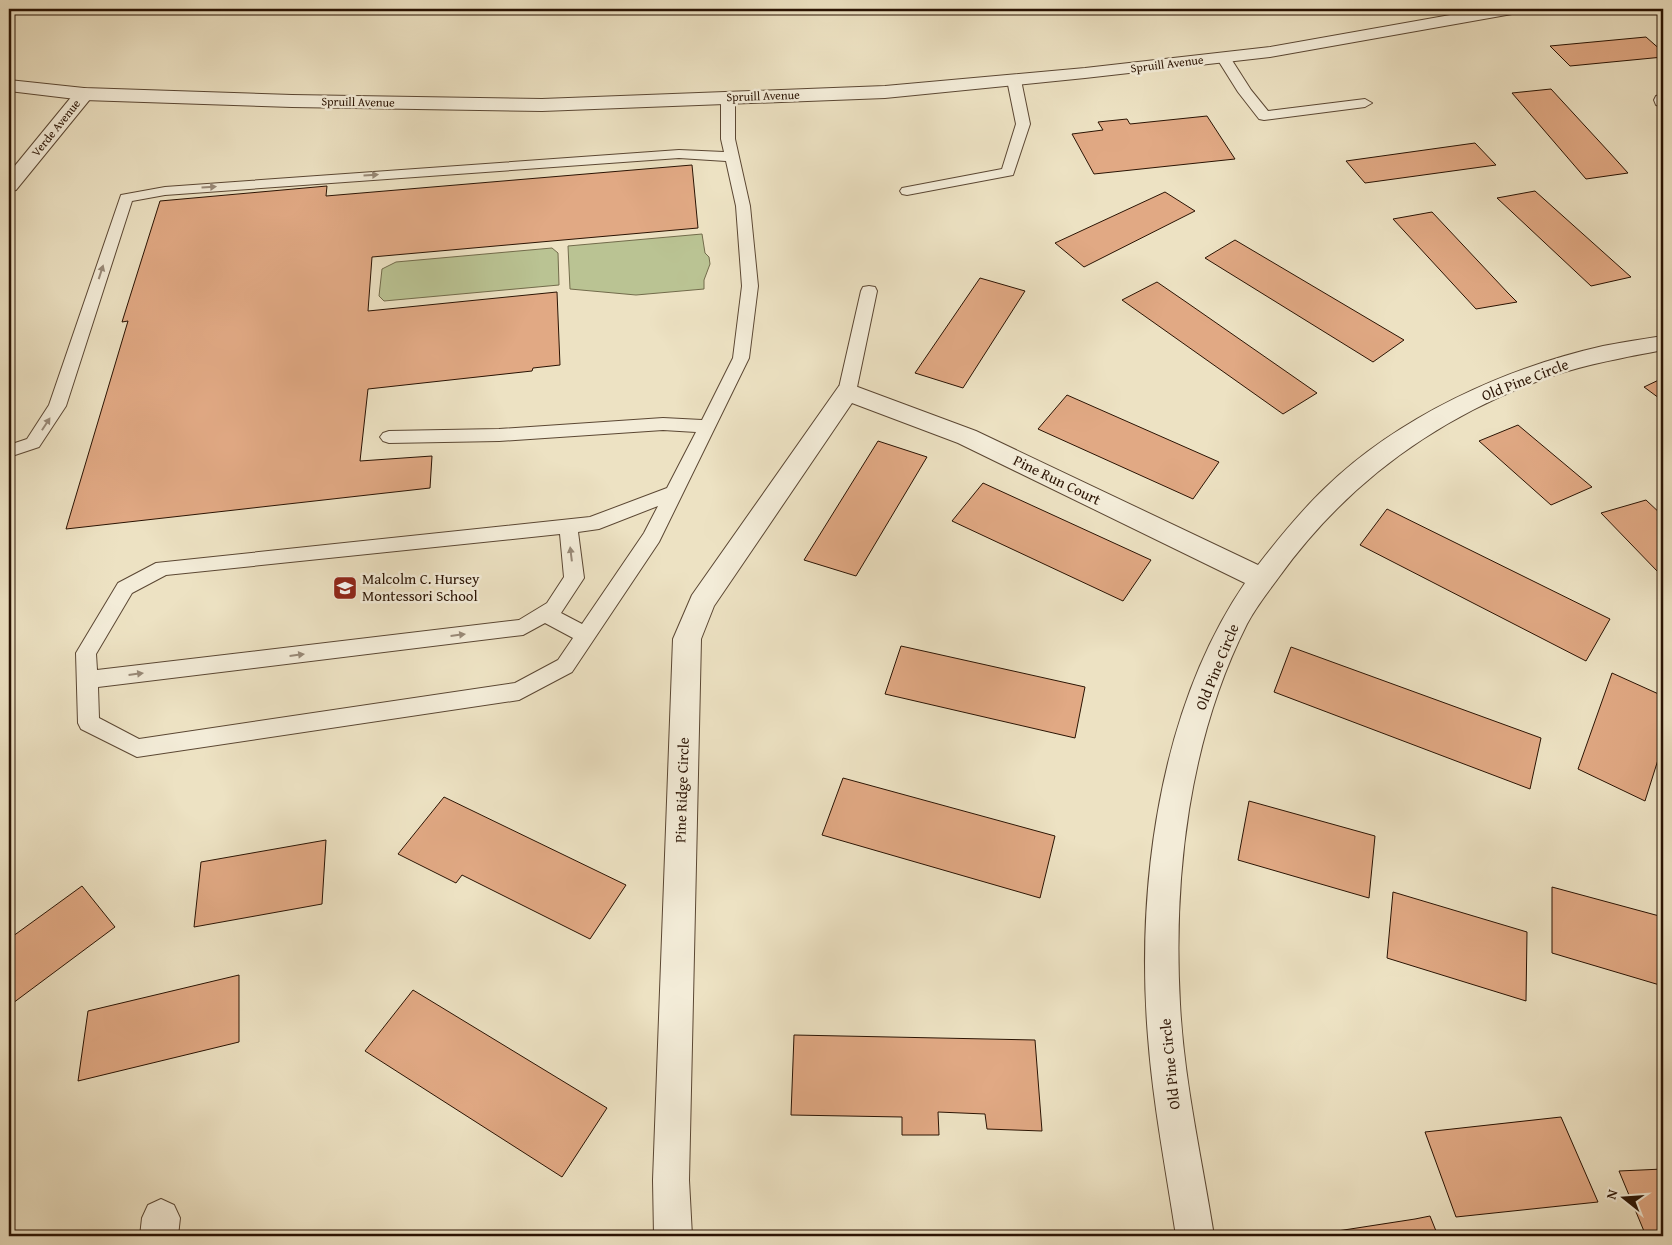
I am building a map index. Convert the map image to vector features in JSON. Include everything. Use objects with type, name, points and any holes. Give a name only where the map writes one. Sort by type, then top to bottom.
[{"type":"street","name":"Spruill Avenue","points":[[9,86],[84,94],[292,101],[542,105],[885,92],[1014,80],[1280,50],[1512,9]]},
{"type":"street","name":"Verde Avenue","points":[[9,186],[84,94]]},
{"type":"street","name":"Old Pine Circle","points":[[1195,1236],[1169,1077],[1162,972],[1166,866],[1176,796],[1190,737],[1209,680],[1235,621],[1286,544],[1319,509],[1379,455],[1416,430],[1498,387],[1548,369],[1593,356],[1663,343]]},
{"type":"street","name":"Pine Run Court","points":[[847,392],[966,437],[1262,579]]},
{"type":"street","name":"Pine Ridge Circle","points":[[673,1236],[671,1180],[686,639],[702,602],[847,392]]},
{"type":"lane","points":[[1223,57],[1245,92],[1264,116],[1365,103]]},
{"type":"lane","points":[[907,191],[1008,172],[1023,124],[1014,80]]},
{"type":"lane","points":[[674,493],[592,524],[163,568],[125,588],[86,652],[89,723],[137,748],[519,691],[565,666],[652,537],[674,493],[707,426],[741,358],[750,286],[743,206],[728,138],[728,98]]},
{"type":"lane","points":[[9,451],[34,443],[57,406],[126,198],[165,191],[541,162],[679,154],[732,157]]},
{"type":"lane","points":[[847,392],[869,290]]},
{"type":"lane","points":[[389,437],[499,435],[663,424],[707,426]]},
{"type":"lane","points":[[87,680],[523,627],[554,608],[574,578],[568,526]]},
{"type":"lane","points":[[544,614],[586,635]]},
{"type":"green space","points":[[702,234],[705,253],[709,257],[710,264],[704,280],[704,289],[636,295],[570,289],[568,246]]},
{"type":"green space","points":[[552,248],[558,253],[559,285],[384,301],[379,296],[382,269],[396,262]]},
{"type":"building","points":[[1646,37],[1663,52],[1663,57],[1570,66],[1550,46]]},
{"type":"building","points":[[1551,89],[1628,173],[1586,179],[1512,93]]},
{"type":"building","points":[[1207,116],[1235,159],[1094,174],[1072,134],[1103,130],[1098,122],[1127,119],[1130,124]]},
{"type":"building","points":[[1475,143],[1496,165],[1365,183],[1346,161]]},
{"type":"building","points":[[692,165],[698,228],[372,257],[368,311],[557,292],[560,365],[533,368],[532,371],[368,389],[360,461],[432,456],[430,488],[66,529],[128,321],[122,322],[160,201],[327,186],[326,196]]},
{"type":"building","points":[[1535,191],[1631,277],[1591,286],[1497,198]]},
{"type":"building","points":[[1165,192],[1195,211],[1084,267],[1055,243]]},
{"type":"building","points":[[1432,212],[1517,302],[1476,309],[1393,219]]},
{"type":"building","points":[[1235,240],[1404,340],[1373,362],[1205,258]]},
{"type":"building","points":[[980,278],[1025,291],[963,388],[915,373]]},
{"type":"building","points":[[1157,282],[1317,393],[1283,414],[1122,300]]},
{"type":"building","points":[[1663,378],[1663,401],[1644,387]]},
{"type":"building","points":[[1067,395],[1219,462],[1193,499],[1038,429]]},
{"type":"building","points":[[1518,425],[1592,487],[1551,505],[1479,441]]},
{"type":"building","points":[[878,441],[927,457],[856,576],[804,560]]},
{"type":"building","points":[[983,483],[1151,560],[1123,601],[952,521]]},
{"type":"building","points":[[1646,500],[1663,516],[1663,570],[1658,572],[1601,513]]},
{"type":"building","points":[[1387,509],[1610,619],[1586,661],[1360,545]]},
{"type":"building","points":[[901,646],[1085,687],[1075,738],[885,694]]},
{"type":"building","points":[[1291,647],[1541,738],[1530,789],[1274,692]]},
{"type":"building","points":[[1612,673],[1663,696],[1663,744],[1645,801],[1578,769]]},
{"type":"building","points":[[843,778],[1055,836],[1040,898],[822,835]]},
{"type":"building","points":[[444,797],[626,885],[590,939],[462,875],[456,883],[398,854]]},
{"type":"building","points":[[1249,801],[1375,836],[1369,898],[1238,860]]},
{"type":"building","points":[[326,840],[322,904],[194,927],[201,862]]},
{"type":"building","points":[[82,886],[115,927],[9,1006],[9,939]]},
{"type":"building","points":[[1552,887],[1663,917],[1663,986],[1552,953]]},
{"type":"building","points":[[1393,892],[1527,932],[1526,1001],[1387,958]]},
{"type":"building","points":[[239,975],[239,1042],[78,1081],[88,1011]]},
{"type":"building","points":[[413,990],[607,1108],[562,1177],[365,1051]]},
{"type":"building","points":[[794,1035],[1035,1040],[1042,1131],[987,1129],[985,1114],[938,1112],[939,1135],[902,1135],[902,1117],[791,1115]]},
{"type":"building","points":[[1561,1117],[1598,1202],[1456,1217],[1425,1132]]},
{"type":"building","points":[[1663,1169],[1663,1236],[1646,1236],[1619,1171]]},
{"type":"building","points":[[1430,1216],[1438,1236],[1305,1236],[1415,1219]]},
{"type":"place","name":"Malcolm C. Hursey Montessori School","points":[[345,588]]}]
